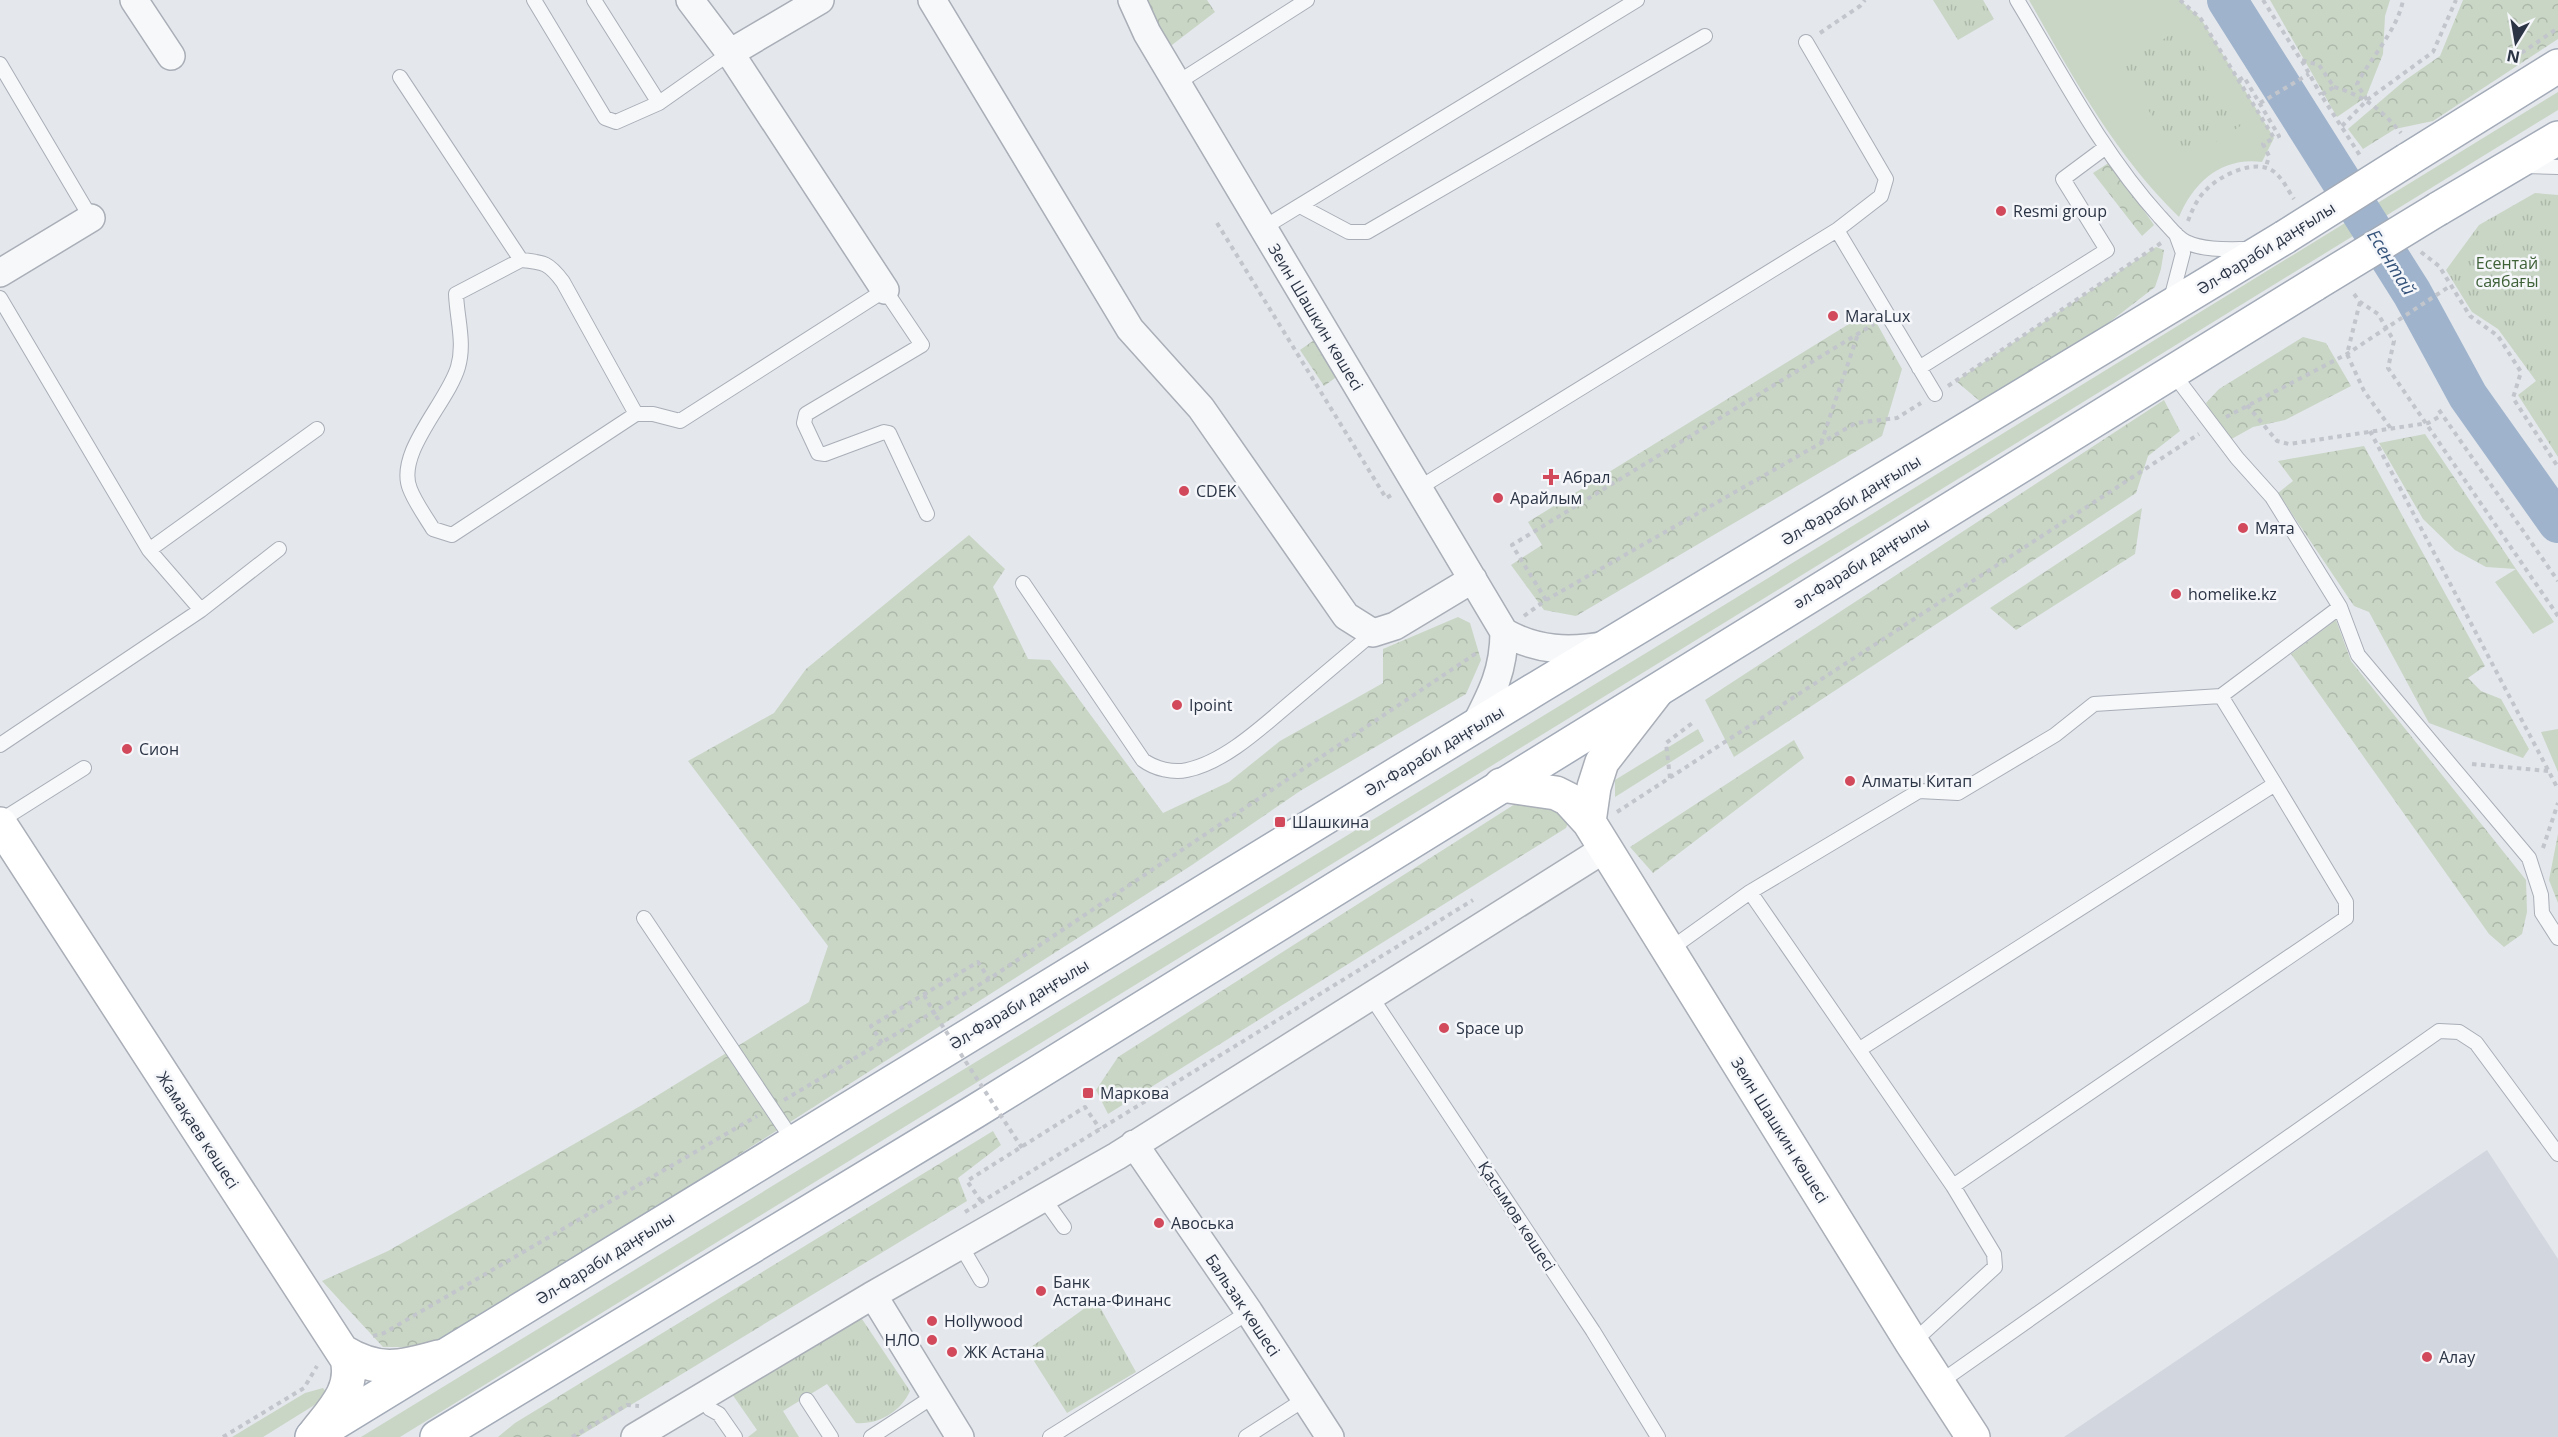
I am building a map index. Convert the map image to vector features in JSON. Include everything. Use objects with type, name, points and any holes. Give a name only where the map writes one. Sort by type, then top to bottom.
[{"type":"main road","name":"Әл-Фараби даңғылы","points":[[312,1437],[1475,726],[2276,243],[2405,148],[2558,66]]},
{"type":"main road","points":[[2172,372],[2558,138]]},
{"type":"main road","name":"әл-Фараби даңғылы","points":[[1501,785],[2172,372]]},
{"type":"main road","points":[[1602,829],[1594,787],[1602,762],[1657,691]]},
{"type":"main road","points":[[437,1437],[974,1112],[1501,785]]},
{"type":"main road","name":"Зеин Шашкин көшесі","points":[[1501,785],[1556,793],[1568,799],[1602,829],[1668,950],[1972,1437]]},
{"type":"main road","name":"Жамақаев көшесі","points":[[0,822],[342,1352],[351,1372],[348,1389],[312,1437]]},
{"type":"main road","points":[[342,1352],[381,1367],[402,1367],[448,1354]]},
{"type":"main road","points":[[468,1437],[498,1399]]},
{"type":"street","points":[[134,0],[171,56]]},
{"type":"street","points":[[690,0],[730,53],[885,290]]},
{"type":"street","points":[[730,53],[820,0]]},
{"type":"street","points":[[932,0],[1130,329],[1201,408],[1346,616],[1373,633],[1395,626],[1473,579]]},
{"type":"street","name":"Зеин Шашкин көшесі","points":[[1132,0],[1147,33],[1473,579],[1511,627]]},
{"type":"street","points":[[0,273],[91,218]]},
{"type":"street","points":[[1511,627],[1523,643],[1549,649],[1574,650],[1611,644]]},
{"type":"street","points":[[1475,726],[1498,677],[1511,627]]},
{"type":"street","points":[[635,1437],[873,1295],[1044,1199],[1372,998],[1602,829]]},
{"type":"street","name":"Бальзак көшесі","points":[[1134,1144],[1249,1312],[1330,1437]]},
{"type":"street","points":[[873,1295],[960,1437]]},
{"type":"lane","points":[[534,0],[605,118],[616,123],[659,103],[730,53]]},
{"type":"lane","points":[[594,0],[659,103]]},
{"type":"lane","points":[[1177,83],[1307,0]]},
{"type":"lane","points":[[1263,228],[1637,0]]},
{"type":"lane","points":[[2017,0],[2106,147],[2183,253],[2168,309]]},
{"type":"lane","points":[[1300,206],[1349,232],[1367,232],[1705,36]]},
{"type":"lane","points":[[1417,485],[1838,230],[1881,196],[1886,179],[1806,42]]},
{"type":"lane","points":[[0,64],[91,218]]},
{"type":"lane","points":[[400,77],[521,260]]},
{"type":"lane","points":[[1919,368],[2107,250],[2063,179],[2106,147]]},
{"type":"lane","points":[[2513,165],[2558,167]]},
{"type":"lane","points":[[1838,230],[1935,393]]},
{"type":"lane","points":[[2170,236],[2196,245],[2229,249],[2276,243]]},
{"type":"lane","points":[[636,414],[552,266],[540,261],[521,260],[456,294],[456,318],[463,344],[458,369],[406,468],[409,488],[433,529],[452,535],[636,414],[653,414],[680,421],[885,290],[922,345],[806,414],[804,423],[818,453],[825,454],[884,432],[889,433],[927,514]]},
{"type":"lane","points":[[0,298],[149,550],[201,610]]},
{"type":"lane","points":[[2172,372],[2237,458],[2272,497],[2340,607],[2358,655],[2529,858],[2541,895],[2542,913],[2558,938]]},
{"type":"lane","points":[[149,550],[317,429]]},
{"type":"lane","points":[[0,745],[201,610],[279,549]]},
{"type":"lane","points":[[1023,583],[1143,760],[1166,770],[1189,770],[1230,750],[1253,734],[1373,633]]},
{"type":"lane","points":[[1668,950],[1750,892],[1919,791],[1958,793],[2055,735],[2094,704],[2221,696],[2340,607]]},
{"type":"lane","points":[[1953,1186],[2346,918],[2346,902],[2221,696]]},
{"type":"lane","points":[[0,822],[84,768]]},
{"type":"lane","points":[[1860,1049],[2275,784]]},
{"type":"lane","points":[[1750,892],[1953,1186],[1994,1254],[1995,1267],[1912,1343]]},
{"type":"lane","points":[[644,918],[794,1142]]},
{"type":"lane","name":"Қасымов көшесі","points":[[1372,998],[1586,1321],[1658,1437]]},
{"type":"lane","points":[[1938,1384],[2439,1031],[2459,1032],[2476,1043],[2558,1154]]},
{"type":"lane","points":[[1044,1199],[1064,1227]]},
{"type":"lane","points":[[961,1246],[981,1280]]},
{"type":"lane","points":[[1050,1437],[1249,1312]]},
{"type":"lane","points":[[872,1437],[934,1396]]},
{"type":"lane","points":[[702,1397],[710,1409],[719,1414],[735,1437]]},
{"type":"lane","points":[[807,1400],[831,1437]]},
{"type":"lane","points":[[1246,1437],[1305,1400]]},
{"type":"path","points":[[1806,42],[1860,6],[1865,0]]},
{"type":"path","points":[[2180,0],[2201,19],[2274,138]]},
{"type":"path","points":[[2263,0],[2320,95],[2362,157]]},
{"type":"path","points":[[2403,0],[2401,12],[2357,84],[2367,100],[2387,117],[2405,148]]},
{"type":"path","points":[[2342,126],[2367,100],[2433,52],[2456,0]]},
{"type":"path","points":[[2301,60],[2319,65],[2334,87],[2367,100]]},
{"type":"path","points":[[2260,103],[2309,74]]},
{"type":"path","points":[[2239,80],[2244,77],[2279,136],[2262,144],[2269,156],[2266,167]]},
{"type":"path","points":[[2320,95],[2334,87]]},
{"type":"path","points":[[2187,223],[2206,189],[2226,176],[2245,168],[2266,167],[2275,172],[2294,199]]},
{"type":"path","points":[[1217,223],[1386,498],[1417,485]]},
{"type":"path","points":[[1511,627],[1546,600],[1856,423],[1897,418],[2064,310],[2170,236]]},
{"type":"path","points":[[2421,252],[2439,266],[2470,316],[2498,336],[2521,372],[2513,398],[2558,467]]},
{"type":"path","points":[[1602,829],[1670,778],[2212,425],[2347,354],[2450,286]]},
{"type":"path","points":[[2354,294],[2360,302],[2378,314],[2394,341],[2388,368],[2428,423],[2558,616]]},
{"type":"path","points":[[2360,302],[2347,354],[2364,391],[2392,430]]},
{"type":"path","points":[[1546,600],[1512,545],[1888,316]]},
{"type":"path","points":[[1821,442],[1858,334]]},
{"type":"path","points":[[2247,405],[2277,441],[2289,444],[2428,423],[2442,414]]},
{"type":"path","points":[[2223,408],[2228,416]]},
{"type":"path","points":[[2439,410],[2558,580]]},
{"type":"path","points":[[2370,431],[2558,789]]},
{"type":"path","points":[[223,1437],[304,1388],[342,1352],[384,1333],[935,1014],[1481,650]]},
{"type":"path","points":[[1670,778],[1666,743],[1695,721]]},
{"type":"path","points":[[2449,762],[2549,771]]},
{"type":"path","points":[[2535,874],[2555,819],[2558,803]]},
{"type":"path","points":[[962,1214],[1483,894]]},
{"type":"path","points":[[882,1043],[871,1026],[978,962],[989,979]]},
{"type":"path","points":[[924,995],[1022,1148]]},
{"type":"path","points":[[981,1202],[967,1181],[1085,1107],[1100,1130]]},
{"type":"path","points":[[572,1437],[627,1404],[652,1408],[661,1422]]},
{"type":"shaded area","points":[[2487,1150],[2558,1259],[2558,1437],[2064,1437]]},
{"type":"green space","points":[[1144,0],[1207,0],[1215,12],[1168,48]]},
{"type":"green space","points":[[1933,0],[1983,0],[1994,19],[1958,40]]},
{"type":"green space","points":[[2029,0],[2180,0],[2201,19],[2274,138],[2262,162],[2247,161],[2234,164],[2211,174],[2193,193],[2179,217],[2156,193],[2115,142]]},
{"type":"green space","points":[[2270,0],[2390,0],[2385,16],[2383,54],[2366,97],[2337,117]]},
{"type":"green space","points":[[2463,0],[2558,0],[2558,39],[2433,121],[2395,129],[2363,149],[2348,129],[2404,81],[2440,56]]},
{"type":"green space","points":[[2179,29],[2242,125],[2183,163],[2120,67]]},
{"type":"green space","points":[[2558,92],[2558,110],[400,1437],[361,1437],[1651,650]]},
{"type":"green space","points":[[2110,162],[2154,225],[2142,236],[2093,173]]},
{"type":"green space","name":"Есентай саябағы","points":[[2535,193],[2558,195],[2558,457],[2518,395],[2536,381],[2498,329],[2472,312],[2446,270],[2479,225]]},
{"type":"green space","points":[[2156,247],[2164,250],[2155,287],[2107,324],[1982,403],[1956,381]]},
{"type":"green space","points":[[1870,311],[1902,369],[1882,436],[1576,616],[1544,610],[1511,565],[1542,545],[1528,522]]},
{"type":"green space","points":[[1320,336],[1342,373],[1324,386],[1300,350]]},
{"type":"green space","points":[[2303,337],[2326,343],[2351,386],[2285,420],[2253,427],[2228,441],[2206,403],[2219,389]]},
{"type":"green space","points":[[1321,354],[1332,372],[1321,379],[1310,361]]},
{"type":"green space","points":[[2164,400],[2180,431],[2148,456],[2136,493],[1734,757],[1705,700]]},
{"type":"green space","points":[[2425,434],[2516,569],[2486,567],[2455,550],[2423,519],[2379,443]]},
{"type":"green space","points":[[2364,446],[2485,666],[2468,678],[2481,691],[2501,699],[2529,749],[2523,758],[2429,723],[2369,612],[2354,606],[2278,493],[2293,481],[2278,461]]},
{"type":"green space","points":[[2142,508],[2135,554],[2016,630],[1990,608]]},
{"type":"green space","points":[[969,535],[1005,569],[993,587],[1028,659],[1050,660],[1163,813],[1229,782],[1280,741],[1383,683],[1383,649],[1458,617],[1470,623],[1481,660],[1466,694],[1300,791],[1192,865],[438,1347],[383,1347],[322,1281],[388,1251],[642,1105],[809,1002],[828,946],[688,761],[774,713],[806,669]]},
{"type":"green space","points":[[2516,569],[2554,622],[2533,634],[2495,582]]},
{"type":"green space","points":[[2336,620],[2351,661],[2526,880],[2527,912],[2522,934],[2504,947],[2489,934],[2291,654]]},
{"type":"green space","points":[[1698,729],[1704,741],[1615,797],[1615,780]]},
{"type":"green space","points":[[2558,729],[2558,772],[2541,732]]},
{"type":"green space","points":[[1794,740],[1804,758],[1653,873],[1630,847]]},
{"type":"green space","points":[[1529,795],[1571,816],[1566,828],[1108,1114],[1096,1090],[1118,1057]]},
{"type":"green space","points":[[2558,834],[2558,903],[2549,880]]},
{"type":"green space","points":[[993,1131],[1001,1145],[958,1178],[967,1201],[578,1437],[498,1437],[515,1423]]},
{"type":"green space","points":[[1096,1300],[1136,1372],[1067,1413],[1027,1350]]},
{"type":"green space","points":[[858,1313],[910,1391],[901,1405],[888,1416],[872,1422],[856,1423],[827,1384],[783,1411],[799,1437],[748,1437],[757,1430],[732,1394]]},
{"type":"green space","points":[[323,1388],[329,1396],[263,1437],[232,1437],[305,1393]]},
{"type":"waterway","name":"Есентай","points":[[2227,0],[2412,293],[2468,396],[2558,523]]},
{"type":"place","name":"Resmi group","points":[[2001,211]]},
{"type":"place","name":"MaraLux","points":[[1833,316]]},
{"type":"place","name":"Абрал","points":[[1551,477]]},
{"type":"place","name":"CDEK","points":[[1184,491]]},
{"type":"place","name":"Арайлым","points":[[1498,498]]},
{"type":"place","name":"Мята","points":[[2243,528]]},
{"type":"place","name":"homelike.kz","points":[[2176,594]]},
{"type":"place","name":"Ipoint","points":[[1177,705]]},
{"type":"place","name":"Сион","points":[[127,749]]},
{"type":"place","name":"Алматы Китап","points":[[1850,781]]},
{"type":"place","name":"Шашкина","points":[[1280,822]]},
{"type":"place","name":"Space up","points":[[1444,1028]]},
{"type":"place","name":"Маркова","points":[[1088,1093]]},
{"type":"place","name":"Авоська","points":[[1159,1223]]},
{"type":"place","name":"Банк Астана-Финанс","points":[[1041,1291]]},
{"type":"place","name":"Hollywood","points":[[932,1321]]},
{"type":"place","name":"НЛО","points":[[932,1340]]},
{"type":"place","name":"ЖК Астана","points":[[952,1352]]},
{"type":"place","name":"Алау","points":[[2427,1357]]}]
